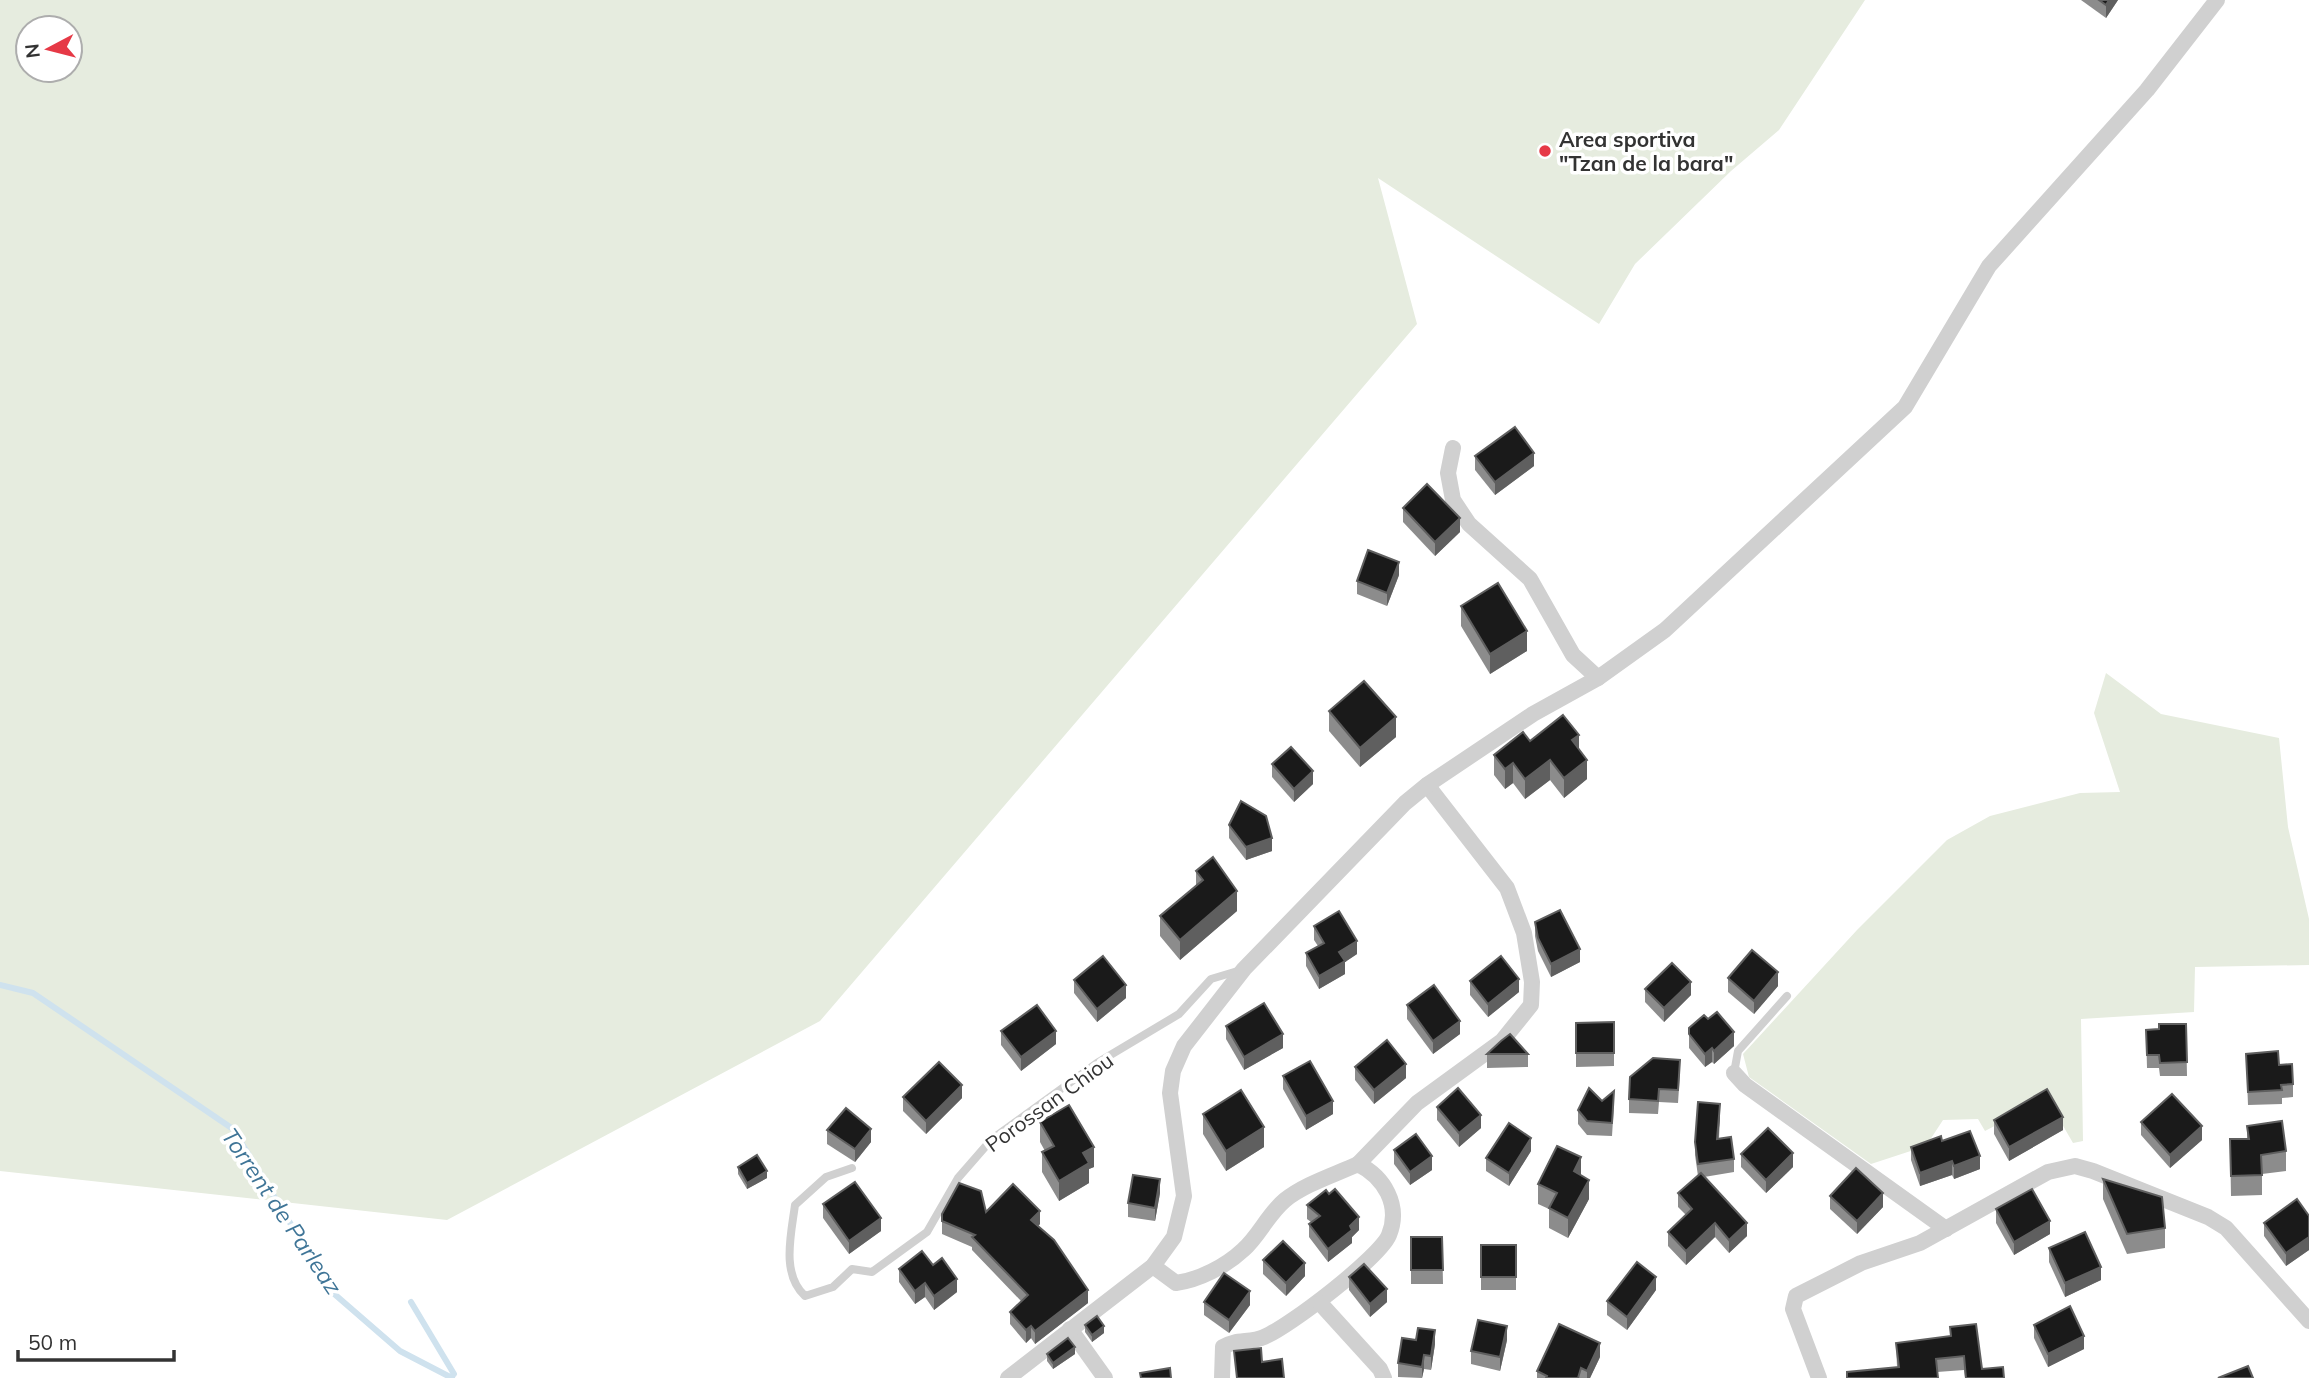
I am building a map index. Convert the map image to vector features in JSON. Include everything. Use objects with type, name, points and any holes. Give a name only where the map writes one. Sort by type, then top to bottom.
[{"type":"street","name":"Porossan Chiou","points":[[1008,1378],[1153,1266],[1174,1237],[1184,1196],[1170,1093],[1173,1070],[1194,1030],[1244,969],[1405,803],[1427,785],[1533,714],[1598,678],[1665,631],[1905,407],[1989,266],[2147,90],[2217,0]]},
{"type":"street","points":[[1453,448],[1448,473],[1453,500],[1469,524],[1530,579],[1573,655],[1598,678]]},
{"type":"street","points":[[1153,1266],[1176,1283],[1207,1274],[1243,1250],[1285,1200],[1358,1164],[1417,1103],[1502,1041],[1531,1005],[1532,982],[1524,933],[1507,888],[1427,785]]},
{"type":"street","points":[[1734,1073],[1745,1085],[1875,1175],[1946,1229]]},
{"type":"street","points":[[1222,1378],[1223,1347],[1230,1342],[1267,1336],[1320,1303],[1389,1236],[1394,1210],[1383,1181],[1358,1164]]},
{"type":"street","points":[[1819,1378],[1793,1310],[1796,1296],[1850,1268],[1920,1243],[2048,1172],[2076,1166],[2208,1217],[2226,1228],[2309,1321]]},
{"type":"street","points":[[1320,1303],[1380,1369],[1384,1378]]},
{"type":"street","points":[[1070,1329],[1105,1378]]},
{"type":"lane","name":"Porossan Chiou","points":[[852,1168],[826,1177],[795,1205],[789,1252],[794,1286],[805,1296],[833,1287],[852,1269],[872,1272],[927,1232],[958,1178],[992,1139],[1097,1063],[1179,1014],[1211,979],[1244,969]]},
{"type":"lane","points":[[1734,1073],[1738,1051],[1787,996]]},
{"type":"shaded area","points":[[0,0],[1865,0],[1779,130],[1731,171],[1635,264],[1599,324],[1378,178],[1417,324],[820,1021],[447,1220],[0,1171]]},
{"type":"shaded area","points":[[2106,673],[2161,714],[2279,738],[2288,827],[2309,919],[2309,965],[2195,967],[2194,1012],[2081,1019],[2083,1141],[2073,1143],[2047,1098],[1985,1131],[1978,1119],[1943,1120],[1926,1146],[1871,1164],[1749,1077],[1743,1054],[1857,930],[1947,840],[1990,816],[2080,793],[2120,792],[2094,713]]},
{"type":"building","points":[[1515,427],[1534,453],[1495,482],[1475,456]]},
{"type":"building","points":[[1427,484],[1460,518],[1435,542],[1403,508]]},
{"type":"building","points":[[1368,550],[1399,562],[1387,593],[1357,581]]},
{"type":"building","points":[[1498,583],[1527,631],[1490,654],[1461,606]]},
{"type":"building","points":[[1364,681],[1396,717],[1360,748],[1329,711]]},
{"type":"building","points":[[1563,715],[1579,735],[1572,740],[1587,760],[1564,778],[1550,760],[1525,779],[1513,763],[1505,769],[1494,755],[1523,732],[1530,741]]},
{"type":"building","points":[[1291,747],[1313,771],[1294,789],[1272,764]]},
{"type":"building","points":[[1241,801],[1266,816],[1272,838],[1246,847],[1229,825]]},
{"type":"building","points":[[1213,857],[1237,891],[1180,940],[1160,916],[1203,880],[1196,871]]},
{"type":"building","points":[[1560,910],[1580,949],[1551,964],[1538,938],[1535,922]]},
{"type":"building","points":[[1339,911],[1357,941],[1339,952],[1345,961],[1319,976],[1306,953],[1324,943],[1314,926]]},
{"type":"building","points":[[1752,950],[1778,972],[1754,1001],[1728,978]]},
{"type":"building","points":[[1103,956],[1126,985],[1097,1009],[1074,980]]},
{"type":"building","points":[[1501,956],[1519,979],[1488,1004],[1470,981]]},
{"type":"building","points":[[1672,963],[1691,982],[1664,1008],[1645,989]]},
{"type":"building","points":[[1434,985],[1460,1021],[1433,1041],[1407,1005]]},
{"type":"building","points":[[1264,1003],[1283,1034],[1244,1057],[1226,1026]]},
{"type":"building","points":[[1037,1005],[1056,1031],[1021,1057],[1001,1031]]},
{"type":"building","points":[[1717,1012],[1734,1032],[1714,1051],[1712,1048],[1705,1054],[1689,1034],[1689,1028],[1704,1015],[1708,1019]]},
{"type":"building","points":[[1614,1022],[1614,1053],[1576,1053],[1576,1023]]},
{"type":"building","points":[[2159,1024],[2186,1024],[2187,1062],[2160,1063],[2159,1055],[2147,1055],[2146,1030],[2159,1029]]},
{"type":"building","points":[[1510,1034],[1528,1054],[1487,1054],[1501,1041]]},
{"type":"building","points":[[1387,1040],[1406,1064],[1374,1090],[1355,1067]]},
{"type":"building","points":[[2278,1051],[2279,1065],[2292,1064],[2293,1084],[2281,1085],[2282,1090],[2248,1092],[2246,1054]]},
{"type":"building","points":[[1653,1058],[1680,1060],[1678,1090],[1659,1089],[1658,1101],[1629,1099],[1630,1077]]},
{"type":"building","points":[[1310,1061],[1333,1101],[1306,1116],[1283,1076]]},
{"type":"building","points":[[939,1062],[962,1085],[926,1121],[903,1097]]},
{"type":"building","points":[[1458,1088],[1481,1115],[1459,1133],[1437,1107]]},
{"type":"building","points":[[1589,1088],[1602,1101],[1614,1091],[1612,1123],[1587,1121],[1578,1110]]},
{"type":"building","points":[[2047,1089],[2063,1117],[2009,1147],[1994,1120]]},
{"type":"building","points":[[1241,1090],[1264,1127],[1226,1151],[1203,1114]]},
{"type":"building","points":[[2172,1094],[2202,1126],[2170,1155],[2141,1122]]},
{"type":"building","points":[[1698,1102],[1720,1104],[1717,1139],[1731,1137],[1734,1159],[1698,1164],[1695,1142]]},
{"type":"building","points":[[1069,1105],[1094,1147],[1083,1153],[1089,1163],[1059,1181],[1042,1152],[1054,1146],[1040,1122]]},
{"type":"building","points":[[846,1108],[871,1129],[855,1149],[827,1130]]},
{"type":"building","points":[[2282,1121],[2286,1151],[2261,1155],[2262,1175],[2231,1176],[2230,1139],[2249,1139],[2247,1126]]},
{"type":"building","points":[[1509,1123],[1531,1138],[1509,1173],[1486,1158]]},
{"type":"building","points":[[1768,1128],[1793,1153],[1766,1180],[1741,1154]]},
{"type":"building","points":[[1970,1131],[1980,1156],[1954,1166],[1952,1161],[1920,1173],[1911,1147],[1941,1136],[1942,1141]]},
{"type":"building","points":[[1416,1134],[1432,1156],[1410,1172],[1394,1150]]},
{"type":"building","points":[[1557,1146],[1581,1157],[1574,1171],[1589,1180],[1568,1218],[1549,1208],[1557,1193],[1538,1184]]},
{"type":"building","points":[[757,1155],[767,1171],[747,1183],[738,1167]]},
{"type":"building","points":[[1856,1168],[1883,1193],[1857,1221],[1830,1196]]},
{"type":"building","points":[[1701,1173],[1747,1223],[1729,1240],[1715,1223],[1686,1251],[1668,1232],[1692,1209],[1678,1193]]},
{"type":"building","points":[[1133,1175],[1160,1179],[1155,1208],[1128,1203]]},
{"type":"building","points":[[2103,1179],[2162,1197],[2165,1228],[2127,1234]]},
{"type":"building","points":[[855,1182],[881,1218],[849,1241],[823,1204]]},
{"type":"building","points":[[959,1183],[981,1191],[986,1212],[1013,1184],[1040,1211],[1031,1220],[1054,1240],[1088,1290],[1035,1331],[1031,1326],[1026,1330],[1010,1312],[1028,1295],[972,1237],[975,1235],[942,1221],[942,1214]]},
{"type":"building","points":[[1335,1189],[1359,1217],[1350,1226],[1352,1230],[1328,1249],[1309,1224],[1320,1216],[1307,1205],[1326,1190],[1329,1194]]},
{"type":"building","points":[[2032,1189],[2050,1221],[2014,1242],[1996,1209]]},
{"type":"building","points":[[2297,1199],[2309,1216],[2309,1237],[2286,1253],[2264,1223]]},
{"type":"building","points":[[2085,1232],[2101,1267],[2065,1283],[2049,1248]]},
{"type":"building","points":[[1411,1237],[1442,1237],[1443,1270],[1411,1270]]},
{"type":"building","points":[[1283,1241],[1305,1263],[1286,1283],[1263,1260]]},
{"type":"building","points":[[1481,1245],[1516,1245],[1516,1277],[1481,1277]]},
{"type":"building","points":[[922,1251],[933,1265],[942,1258],[957,1279],[934,1296],[925,1283],[915,1291],[899,1269]]},
{"type":"building","points":[[1637,1262],[1656,1277],[1627,1317],[1607,1301]]},
{"type":"building","points":[[1364,1264],[1387,1289],[1370,1304],[1349,1277]]},
{"type":"building","points":[[1224,1273],[1250,1291],[1229,1320],[1204,1302]]},
{"type":"building","points":[[2070,1306],[2084,1336],[2048,1354],[2034,1325]]},
{"type":"building","points":[[1097,1316],[1104,1326],[1092,1335],[1085,1325]]},
{"type":"building","points":[[1478,1320],[1507,1326],[1500,1357],[1471,1351]]},
{"type":"building","points":[[1559,1324],[1600,1343],[1587,1371],[1581,1368],[1578,1378],[1546,1378],[1547,1376],[1537,1371]]},
{"type":"building","points":[[1976,1324],[1982,1369],[2003,1367],[2004,1378],[1966,1378],[1964,1356],[1936,1359],[1938,1378],[1847,1378],[1847,1372],[1899,1367],[1896,1343],[1951,1336],[1950,1327]]},
{"type":"building","points":[[1418,1328],[1435,1330],[1431,1356],[1424,1355],[1422,1367],[1398,1363],[1402,1338],[1416,1340]]},
{"type":"building","points":[[1068,1338],[1075,1347],[1053,1363],[1047,1354]]},
{"type":"building","points":[[1261,1348],[1262,1362],[1282,1359],[1284,1378],[1237,1378],[1234,1351]]},
{"type":"building","points":[[2248,1366],[2253,1378],[2218,1378]]},
{"type":"building","points":[[1170,1368],[1171,1378],[1141,1378],[1140,1373]]},
{"type":"waterway","name":"Torrent de Parleaz","points":[[0,985],[33,993],[233,1129],[332,1292],[400,1351],[452,1378]]},
{"type":"waterway","points":[[411,1302],[454,1374],[450,1378]]},
{"type":"place","name":"Area sportiva \"Tzan de la bara\"","points":[[1545,151]]}]
